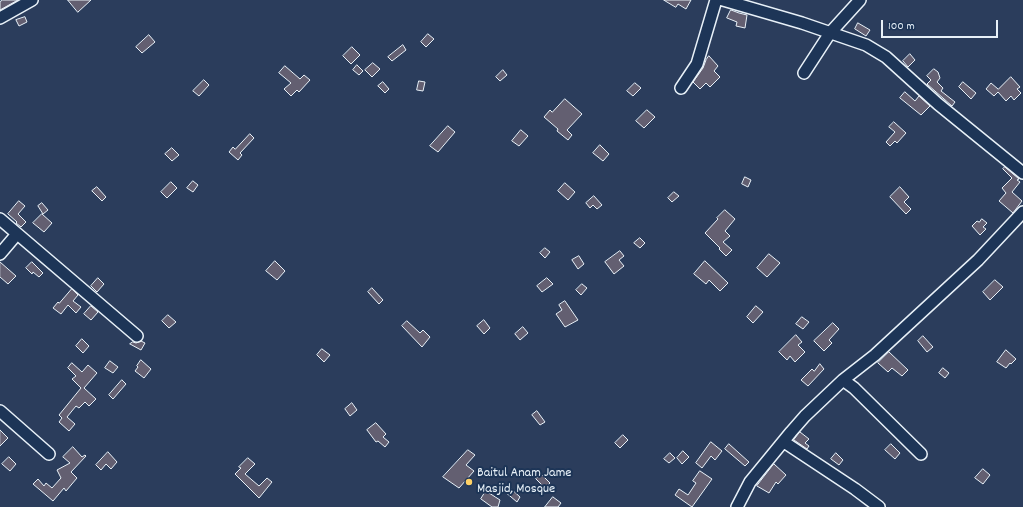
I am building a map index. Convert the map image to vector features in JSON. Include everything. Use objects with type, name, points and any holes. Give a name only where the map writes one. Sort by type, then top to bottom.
[{"type":"street","points":[[0,18],[32,0]]},
{"type":"street","points":[[681,88],[696,64],[716,0]]},
{"type":"street","points":[[723,0],[866,45],[886,57],[938,104],[1023,173]]},
{"type":"street","points":[[804,73],[830,33],[860,0]]},
{"type":"street","points":[[737,507],[750,482],[805,416],[843,380],[875,355],[978,260],[1023,212]]},
{"type":"street","points":[[0,219],[137,336]]},
{"type":"street","points":[[0,254],[17,234]]},
{"type":"street","points":[[843,380],[854,388],[921,454]]},
{"type":"street","points":[[0,411],[49,454]]},
{"type":"street","points":[[784,442],[855,489],[879,507]]},
{"type":"building","points":[[3,0],[18,0],[0,10],[0,2]]},
{"type":"building","points":[[68,0],[91,0],[78,12]]},
{"type":"building","points":[[664,0],[691,0],[686,9],[678,4],[676,7]]},
{"type":"building","points":[[731,10],[747,15],[745,28],[736,26],[737,22],[727,18]]},
{"type":"building","points":[[25,17],[27,22],[19,26],[16,20]]},
{"type":"building","points":[[858,23],[870,30],[866,36],[855,29]]},
{"type":"building","points":[[428,34],[434,39],[426,47],[421,42]]},
{"type":"building","points":[[149,35],[155,42],[142,53],[136,47]]},
{"type":"building","points":[[403,45],[406,50],[392,61],[388,57]]},
{"type":"building","points":[[352,47],[360,55],[351,64],[343,56]]},
{"type":"building","points":[[910,54],[915,60],[908,67],[903,61]]},
{"type":"building","points":[[709,56],[718,66],[714,71],[720,77],[710,87],[706,83],[700,89],[693,82]]},
{"type":"building","points":[[373,63],[380,69],[372,77],[365,70]]},
{"type":"building","points":[[357,65],[363,71],[359,75],[353,70]]},
{"type":"building","points":[[285,66],[300,79],[304,75],[310,80],[299,92],[297,90],[291,96],[284,89],[291,83],[279,73]]},
{"type":"building","points":[[934,69],[938,72],[940,78],[937,82],[943,88],[941,91],[955,102],[952,106],[927,84],[931,80],[927,76]]},
{"type":"building","points":[[503,70],[507,75],[500,81],[496,77]]},
{"type":"building","points":[[1011,77],[1020,87],[1017,89],[1021,93],[1014,100],[1011,96],[1006,101],[998,92],[994,96],[986,89],[991,83],[998,89]]},
{"type":"building","points":[[204,80],[209,85],[199,96],[193,91]]},
{"type":"building","points":[[419,81],[425,82],[423,91],[417,90]]},
{"type":"building","points":[[383,82],[389,89],[385,93],[378,86]]},
{"type":"building","points":[[963,82],[976,93],[971,99],[959,87]]},
{"type":"building","points":[[635,83],[641,88],[633,96],[627,91]]},
{"type":"building","points":[[905,92],[915,101],[919,96],[930,106],[921,115],[900,98]]},
{"type":"building","points":[[565,99],[582,114],[567,130],[572,135],[568,140],[544,117],[550,110],[552,112]]},
{"type":"building","points":[[647,110],[655,117],[644,128],[636,121]]},
{"type":"building","points":[[894,122],[906,133],[897,143],[895,141],[890,146],[886,142],[895,132],[889,127]]},
{"type":"building","points":[[448,126],[455,132],[438,152],[430,146]]},
{"type":"building","points":[[521,130],[528,136],[519,146],[512,141]]},
{"type":"building","points":[[250,134],[254,138],[240,153],[242,155],[238,160],[229,152],[233,147],[235,149]]},
{"type":"building","points":[[600,145],[609,154],[603,161],[593,153]]},
{"type":"building","points":[[172,148],[179,155],[172,161],[165,154]]},
{"type":"building","points":[[1005,167],[1019,179],[1017,180],[1020,182],[1012,192],[1022,201],[1013,213],[999,201],[1006,193],[1002,188],[1012,178],[1003,169]]},
{"type":"building","points":[[745,177],[751,180],[748,187],[742,184]]},
{"type":"building","points":[[193,181],[198,185],[193,192],[187,188]]},
{"type":"building","points":[[171,182],[177,188],[167,198],[161,192]]},
{"type":"building","points":[[565,183],[575,192],[568,200],[558,191]]},
{"type":"building","points":[[97,187],[106,197],[102,201],[92,191]]},
{"type":"building","points":[[900,187],[909,197],[904,202],[911,209],[906,214],[890,197]]},
{"type":"building","points":[[674,192],[679,196],[672,202],[668,198]]},
{"type":"building","points":[[594,196],[602,205],[597,209],[593,205],[590,208],[586,203]]},
{"type":"building","points":[[19,201],[25,206],[18,214],[26,222],[21,227],[8,214]]},
{"type":"building","points":[[42,203],[48,210],[43,214],[38,206]]},
{"type":"building","points":[[725,210],[735,219],[725,231],[730,236],[723,242],[732,250],[726,256],[705,233]]},
{"type":"building","points":[[42,214],[52,223],[44,232],[33,223]]},
{"type":"building","points":[[982,219],[987,223],[983,227],[986,229],[980,235],[972,226],[977,221],[979,222]]},
{"type":"building","points":[[640,238],[645,243],[640,248],[634,243]]},
{"type":"building","points":[[545,248],[550,252],[545,258],[540,253]]},
{"type":"building","points":[[620,251],[624,256],[619,260],[624,266],[614,274],[605,262]]},
{"type":"building","points":[[769,254],[780,263],[767,277],[757,268]]},
{"type":"building","points":[[579,256],[584,264],[578,269],[572,260]]},
{"type":"building","points":[[275,261],[285,271],[277,280],[266,271]]},
{"type":"building","points":[[705,261],[728,283],[720,291],[709,280],[706,284],[694,274]]},
{"type":"building","points":[[0,262],[16,276],[8,284],[0,277]]},
{"type":"building","points":[[32,262],[43,273],[39,277],[33,272],[32,274],[26,268]]},
{"type":"building","points":[[98,278],[104,284],[97,292],[91,286]]},
{"type":"building","points":[[547,278],[553,284],[542,292],[537,286]]},
{"type":"building","points":[[995,280],[1003,287],[990,300],[983,292]]},
{"type":"building","points":[[582,284],[587,288],[581,295],[576,290]]},
{"type":"building","points":[[372,288],[383,300],[379,304],[368,292]]},
{"type":"building","points":[[72,289],[78,295],[73,301],[81,307],[76,313],[68,305],[61,314],[53,308]]},
{"type":"building","points":[[565,301],[578,320],[565,327],[556,314],[562,310],[559,305]]},
{"type":"building","points":[[91,306],[98,312],[91,320],[84,314]]},
{"type":"building","points":[[756,306],[763,312],[753,323],[747,317]]},
{"type":"building","points":[[168,315],[176,322],[169,328],[162,321]]},
{"type":"building","points":[[802,317],[809,322],[803,329],[796,324]]},
{"type":"building","points":[[484,320],[490,328],[484,334],[477,326]]},
{"type":"building","points":[[407,321],[420,333],[423,330],[430,337],[422,347],[402,326]]},
{"type":"building","points":[[833,323],[839,329],[829,340],[832,343],[824,351],[814,341]]},
{"type":"building","points":[[523,327],[528,333],[520,340],[515,334]]},
{"type":"building","points":[[796,335],[802,342],[798,345],[805,352],[795,362],[790,356],[787,360],[779,352]]},
{"type":"building","points":[[923,336],[933,347],[927,352],[918,341]]},
{"type":"building","points":[[82,339],[89,346],[83,353],[76,346]]},
{"type":"building","points":[[141,341],[145,343],[141,350],[130,344],[133,342],[136,343]]},
{"type":"building","points":[[322,349],[330,355],[324,362],[317,355]]},
{"type":"building","points":[[1006,350],[1016,359],[1006,368],[997,362]]},
{"type":"building","points":[[889,352],[908,370],[902,376],[892,368],[888,372],[878,363]]},
{"type":"building","points":[[141,360],[151,369],[144,378],[135,371]]},
{"type":"building","points":[[110,361],[118,367],[113,373],[105,368]]},
{"type":"building","points":[[72,363],[82,372],[88,365],[97,373],[84,388],[96,399],[89,406],[85,402],[79,408],[76,406],[67,417],[75,424],[69,431],[59,422],[62,418],[59,415],[81,388],[72,379],[76,376],[68,368]]},
{"type":"building","points":[[820,364],[824,369],[808,386],[801,380],[812,369],[814,371]]},
{"type":"building","points":[[943,368],[949,373],[945,378],[939,373]]},
{"type":"building","points":[[122,380],[126,384],[113,399],[109,395]]},
{"type":"building","points":[[352,403],[357,410],[350,416],[345,409]]},
{"type":"building","points":[[537,411],[545,422],[540,425],[532,415]]},
{"type":"building","points":[[376,423],[386,434],[383,437],[389,442],[385,447],[378,441],[376,442],[367,430]]},
{"type":"building","points":[[0,430],[8,438],[0,446]]},
{"type":"building","points":[[800,432],[809,439],[805,443],[809,446],[807,449],[794,440]]},
{"type":"building","points":[[623,435],[628,440],[620,448],[615,443]]},
{"type":"building","points":[[711,442],[722,451],[715,460],[711,456],[702,468],[696,463]]},
{"type":"building","points":[[729,444],[749,462],[745,466],[725,449]]},
{"type":"building","points":[[891,444],[900,453],[895,459],[885,450]]},
{"type":"building","points":[[73,447],[82,457],[85,455],[86,456],[71,472],[77,478],[66,491],[64,488],[53,501],[33,484],[38,479],[44,486],[46,483],[52,488],[61,478],[57,470],[70,463],[63,457]]},
{"type":"building","points":[[468,450],[475,455],[466,465],[474,471],[459,488],[443,477]]},
{"type":"building","points":[[683,451],[689,457],[682,464],[677,458]]},
{"type":"building","points":[[108,452],[117,462],[111,469],[106,464],[101,470],[96,465]]},
{"type":"building","points":[[670,453],[675,458],[669,463],[664,459]]},
{"type":"building","points":[[836,453],[843,460],[839,465],[831,459]]},
{"type":"building","points":[[9,457],[16,464],[10,471],[2,464]]},
{"type":"building","points":[[248,458],[255,464],[245,474],[259,486],[267,478],[272,482],[259,498],[235,474],[241,468],[239,467]]},
{"type":"building","points":[[774,464],[786,475],[778,484],[776,482],[769,493],[757,486]]},
{"type":"building","points":[[983,469],[990,475],[983,484],[975,478]]},
{"type":"building","points":[[700,471],[712,479],[692,507],[675,495],[679,489],[688,495],[696,483],[693,481]]},
{"type":"building","points":[[541,474],[550,483],[545,488],[536,479]]},
{"type":"building","points":[[508,486],[520,497],[517,502],[504,491]]},
{"type":"building","points":[[486,491],[500,500],[498,507],[492,507],[481,499]]},
{"type":"building","points":[[553,497],[561,503],[558,507],[545,507]]},
{"type":"place","name":"Baitul Anam Jame Masjid, Mosque","points":[[469,482]]}]
